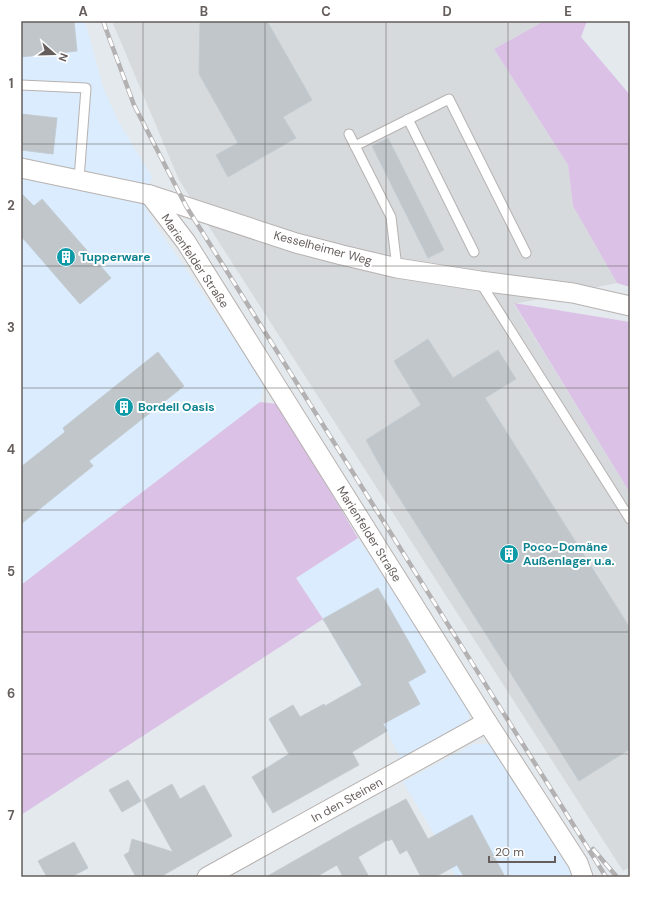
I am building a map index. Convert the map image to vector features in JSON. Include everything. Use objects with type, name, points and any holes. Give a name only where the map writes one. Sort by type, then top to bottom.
[{"type":"street","name":"Kesselheimer Weg","points":[[21,168],[150,195],[296,243],[397,268],[573,293],[630,306]]},
{"type":"street","name":"Marienfelder Straße","points":[[150,195],[186,242],[487,722],[578,863],[583,877]]},
{"type":"street","name":"In den Steinen","points":[[207,877],[487,722]]},
{"type":"lane","points":[[21,84],[86,88],[79,179]]},
{"type":"lane","points":[[355,146],[449,99],[526,253]]},
{"type":"lane","points":[[408,119],[474,252]]},
{"type":"lane","points":[[349,134],[391,217],[397,268]]},
{"type":"lane","points":[[480,281],[630,519]]},
{"type":"shaded area","points":[[21,21],[85,21],[103,87],[118,121],[152,177],[143,202],[154,223],[261,378],[263,389],[260,402],[21,585]]},
{"type":"shaded area","points":[[112,21],[544,21],[494,49],[568,165],[573,206],[617,283],[514,304],[630,493],[630,867],[623,871],[179,180]]},
{"type":"shaded area","points":[[544,21],[587,21],[581,37],[630,95],[630,287],[617,283],[573,206],[568,165],[494,49]]},
{"type":"shaded area","points":[[514,303],[630,322],[630,493]]},
{"type":"shaded area","points":[[260,402],[278,404],[358,538],[296,578],[323,619],[21,815],[21,585]]},
{"type":"shaded area","points":[[358,538],[469,709],[469,721],[402,762],[387,731],[323,619],[296,578]]},
{"type":"shaded area","points":[[474,744],[490,744],[572,874],[572,877],[456,877],[434,834],[403,782]]},
{"type":"building","points":[[21,21],[74,21],[77,51],[21,57]]},
{"type":"building","points":[[200,21],[267,21],[312,100],[283,117],[296,138],[228,177],[216,155],[238,143],[199,74]]},
{"type":"building","points":[[21,114],[57,118],[53,154],[21,150]]},
{"type":"building","points":[[388,138],[444,250],[428,258],[372,146]]},
{"type":"building","name":"Tupperware","points":[[21,193],[34,206],[42,199],[111,278],[80,304],[21,236]]},
{"type":"building","name":"Poco-Domäne Außenlager u.a.","points":[[428,339],[453,378],[498,350],[516,379],[485,398],[630,628],[630,749],[579,781],[388,480],[366,440],[421,405],[394,361]]},
{"type":"building","name":"Bordell Oasis","points":[[158,352],[184,386],[89,461],[93,466],[21,524],[21,467],[65,432],[63,428]]},
{"type":"building","points":[[378,588],[426,672],[408,682],[420,704],[383,724],[387,731],[352,752],[359,765],[273,813],[252,777],[289,754],[269,719],[293,705],[300,717],[324,704],[325,706],[362,685],[323,619]]},
{"type":"building","points":[[128,780],[141,801],[122,812],[109,790]]},
{"type":"building","points":[[172,784],[180,799],[204,785],[232,836],[160,877],[136,877],[124,855],[129,852],[132,839],[173,852],[144,800]]},
{"type":"building","points":[[406,799],[428,839],[472,815],[505,877],[464,877],[457,865],[435,877],[421,877],[407,850],[400,854],[392,839],[387,840],[358,857],[369,877],[343,877],[337,865],[316,877],[266,877],[350,829]]},
{"type":"building","points":[[74,842],[88,868],[71,877],[47,877],[38,861]]},
{"type":"railway","points":[[103,21],[134,105],[186,206],[606,877]]},
{"type":"railway","points":[[593,849],[617,877]]},
{"type":"place","name":"Tupperware","points":[[66,257]]},
{"type":"place","name":"Bordell Oasis","points":[[124,407]]},
{"type":"place","name":"Poco-Domäne Außenlager u.a.","points":[[509,554]]}]
